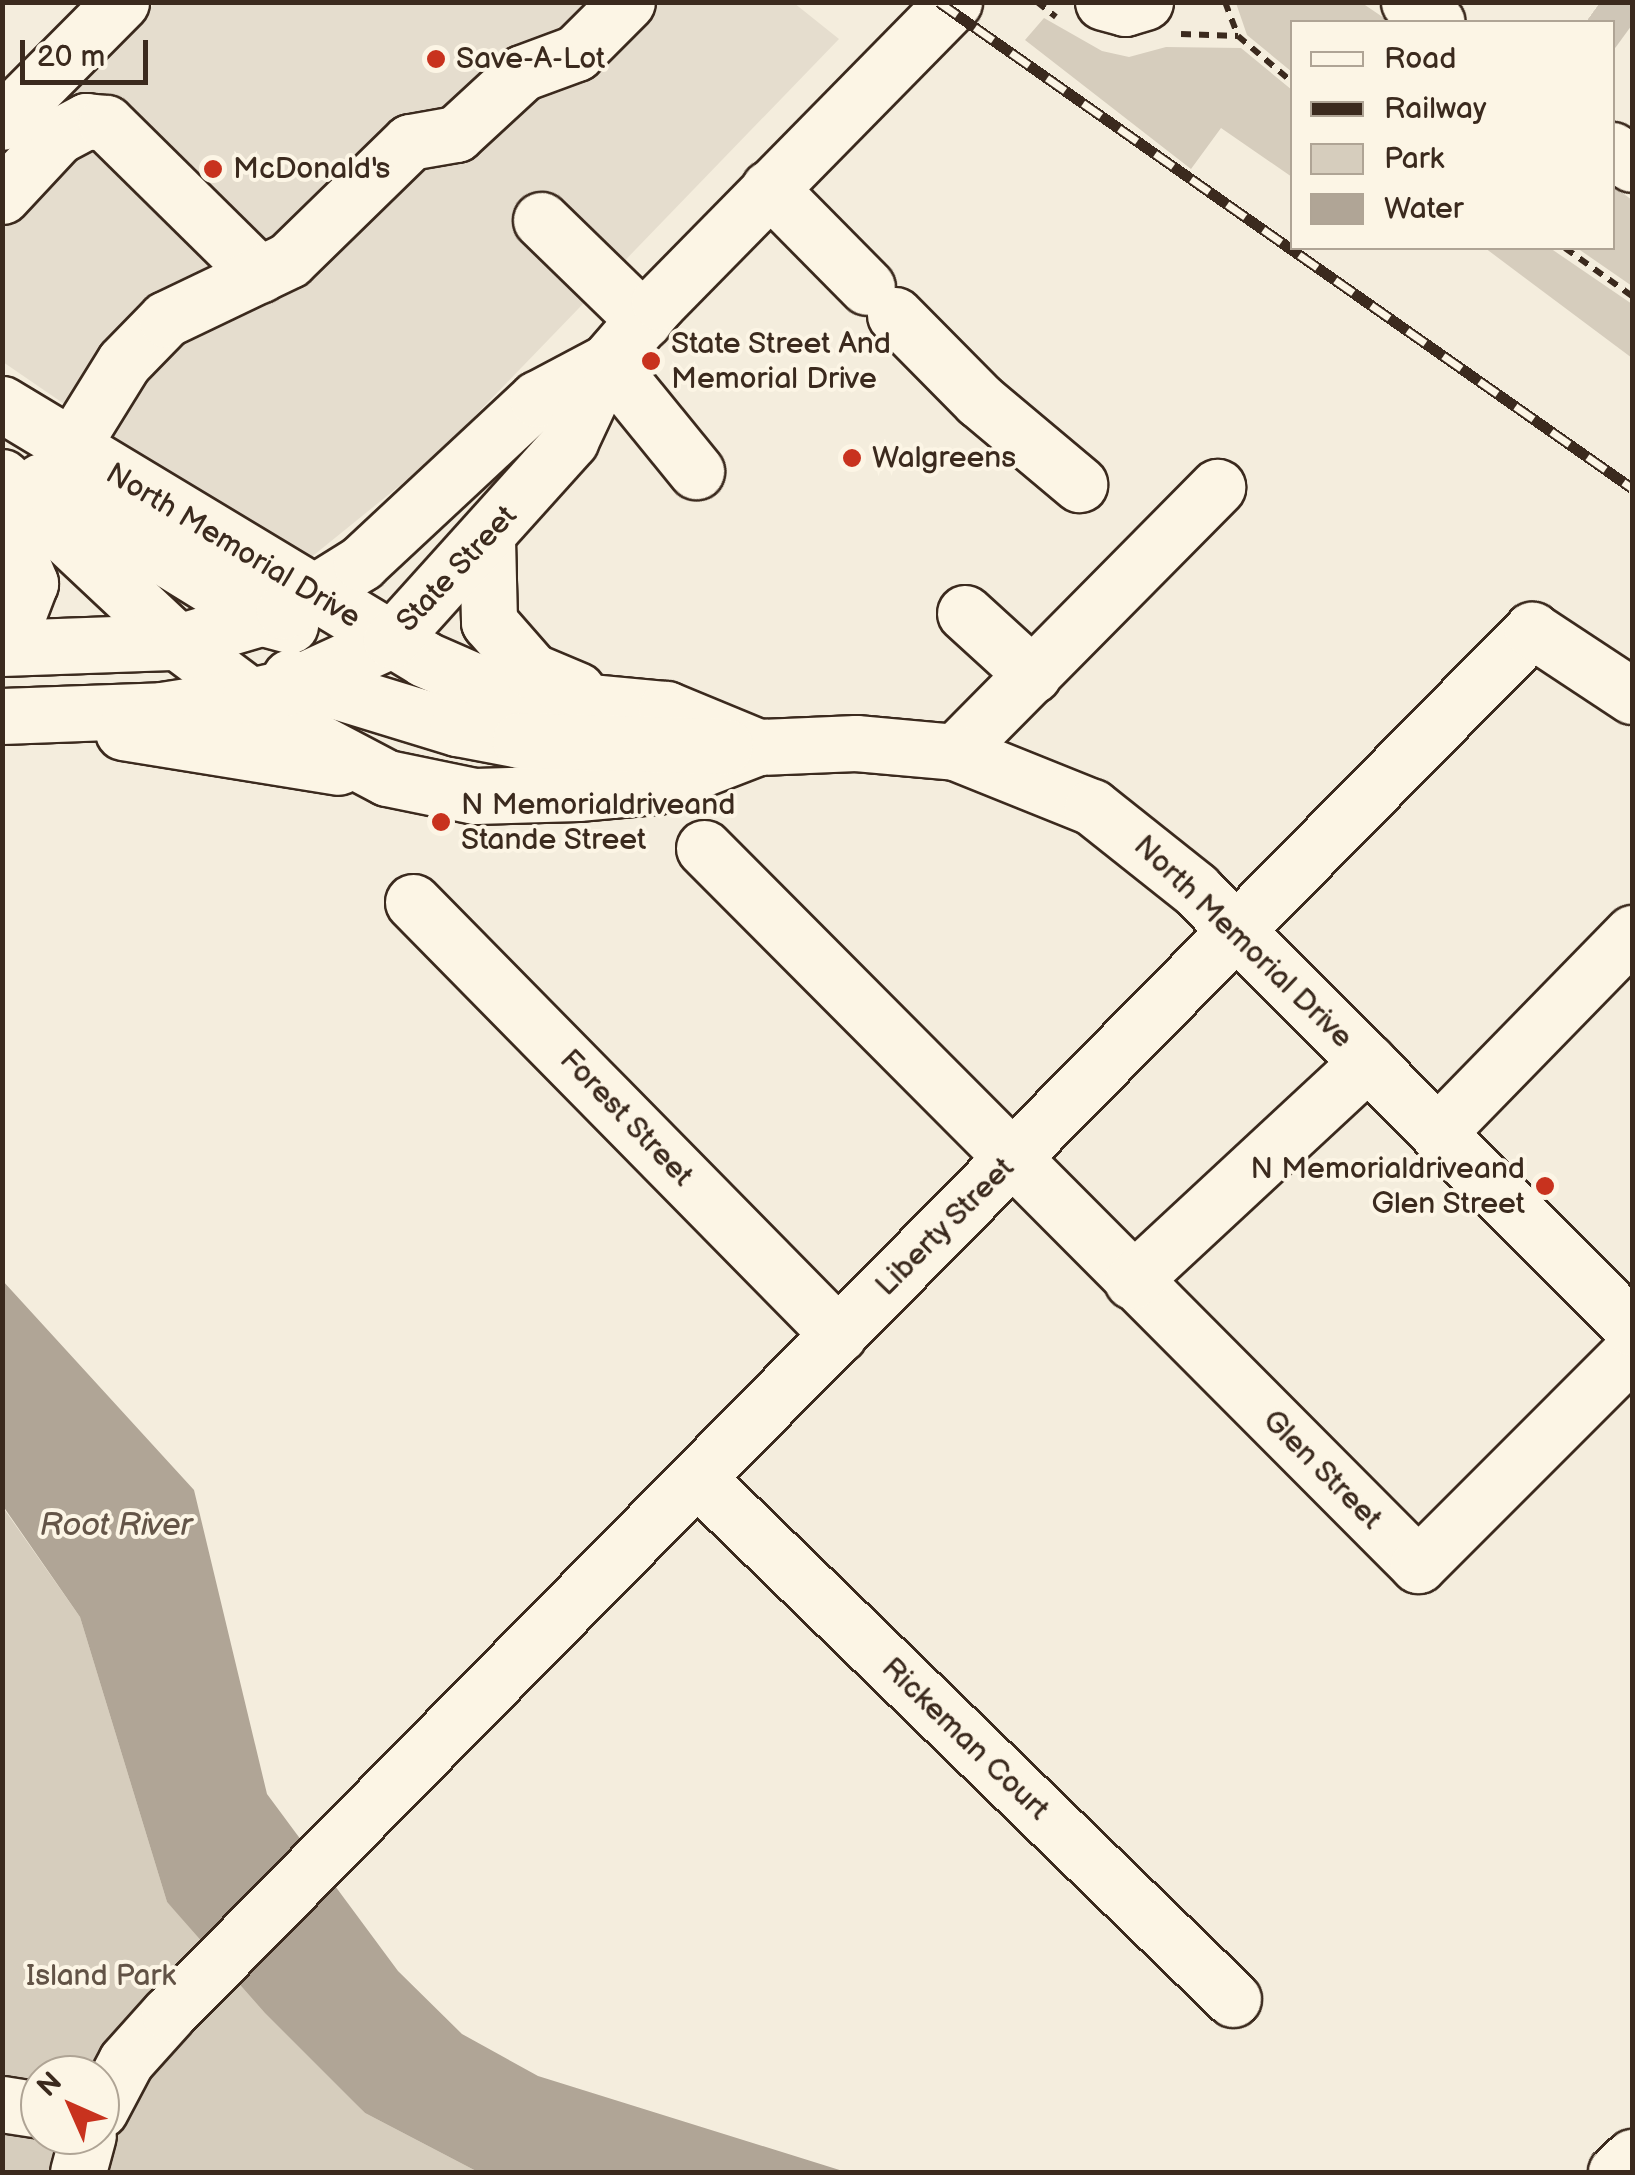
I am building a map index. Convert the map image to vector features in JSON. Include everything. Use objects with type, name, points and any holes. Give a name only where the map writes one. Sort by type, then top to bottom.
[{"type":"main road","points":[[2,122],[121,2]]},
{"type":"main road","points":[[70,449],[124,362],[166,318],[290,260],[410,142],[456,134],[522,73],[576,54],[626,2]]},
{"type":"main road","name":"State Street","points":[[2,716],[67,714],[250,696],[304,681],[391,640],[487,539],[570,441],[607,362],[644,320],[768,188],[954,2]]},
{"type":"main road","points":[[1103,2],[1157,18]]},
{"type":"main road","points":[[1409,2],[1434,20]]},
{"type":"main road","points":[[2,196],[58,136],[86,121],[106,122],[260,275]]},
{"type":"main road","points":[[768,188],[979,400],[1080,484]]},
{"type":"main road","points":[[542,220],[644,320]]},
{"type":"main road","points":[[607,362],[696,471]]},
{"type":"main road","name":"State Street","points":[[2,648],[178,642],[264,618],[362,563],[538,399],[607,362]]},
{"type":"main road","name":"North Memorial Drive","points":[[2,404],[70,449],[391,640],[488,687],[666,709],[758,747]]},
{"type":"main road","points":[[2,462],[264,618],[391,640]]},
{"type":"main road","name":"North Memorial Drive","points":[[2,476],[178,642],[361,770],[475,796],[578,793],[658,786],[758,747],[856,744],[956,752],[1022,774],[1108,817],[1156,852],[1237,930],[1632,1328]]},
{"type":"main road","points":[[956,752],[1217,487]]},
{"type":"main road","points":[[2,516],[30,584],[14,624],[2,635]]},
{"type":"main road","points":[[487,539],[485,612],[515,658],[558,684],[623,703]]},
{"type":"main road","points":[[965,612],[1033,676]]},
{"type":"main road","name":"Liberty Street","points":[[120,2072],[169,2013],[1532,630],[1632,696]]},
{"type":"main road","points":[[178,642],[457,728],[520,740],[758,747]]},
{"type":"main road","points":[[67,714],[161,740],[361,770]]},
{"type":"main road","name":"Glen Street","points":[[704,848],[1010,1161],[1418,1565],[1632,1351]]},
{"type":"main road","name":"Forest Street","points":[[413,902],[838,1335]]},
{"type":"main road","points":[[1438,1132],[1632,933]]},
{"type":"main road","points":[[1132,1281],[1368,1062]]},
{"type":"main road","name":"Rickeman Court","points":[[698,1479],[1233,1999]]},
{"type":"main road","points":[[1616,2172],[1632,2157]]},
{"type":"path","points":[[1225,2],[1238,36]]},
{"type":"path","points":[[1157,18],[1238,36],[1290,80]]},
{"type":"path","points":[[1568,250],[1632,296]]},
{"type":"shaded area","points":[[155,3],[794,3],[839,39],[435,457],[309,559],[181,484],[3,362],[3,157]]},
{"type":"green space","points":[[1236,3],[1362,3],[1387,20],[1290,20],[1290,70],[1247,35]]},
{"type":"green space","points":[[1044,18],[1102,51],[1129,57],[1166,47],[1241,48],[1290,88],[1290,176],[1221,128],[1191,169],[1025,40]]},
{"type":"green space","points":[[1615,187],[1632,200],[1632,286],[1580,250],[1615,250]]},
{"type":"green space","points":[[1488,250],[1553,250],[1632,304],[1632,358]]},
{"type":"green space","name":"Island Park","points":[[2,1506],[80,1617],[167,1902],[365,2113],[478,2172],[3,2172]]},
{"type":"water","name":"Root River","points":[[2,1280],[194,1490],[267,1794],[398,1971],[462,2034],[538,2076],[846,2172],[478,2172],[365,2113],[265,2013],[167,1902],[80,1617],[3,1506]]},
{"type":"tunnel","points":[[1600,2],[1632,25]]},
{"type":"railway","points":[[939,2],[1290,248]]},
{"type":"railway","points":[[1293,250],[1632,488]]},
{"type":"place","name":"Save-A-Lot","points":[[436,59]]},
{"type":"place","name":"McDonald's","points":[[213,169]]},
{"type":"place","name":"State Street And Memorial Drive","points":[[651,361]]},
{"type":"place","name":"Walgreens","points":[[852,458]]},
{"type":"place","name":"N Memorialdriveand Stande Street","points":[[441,822]]},
{"type":"place","name":"N Memorialdriveand Glen Street","points":[[1545,1186]]}]
